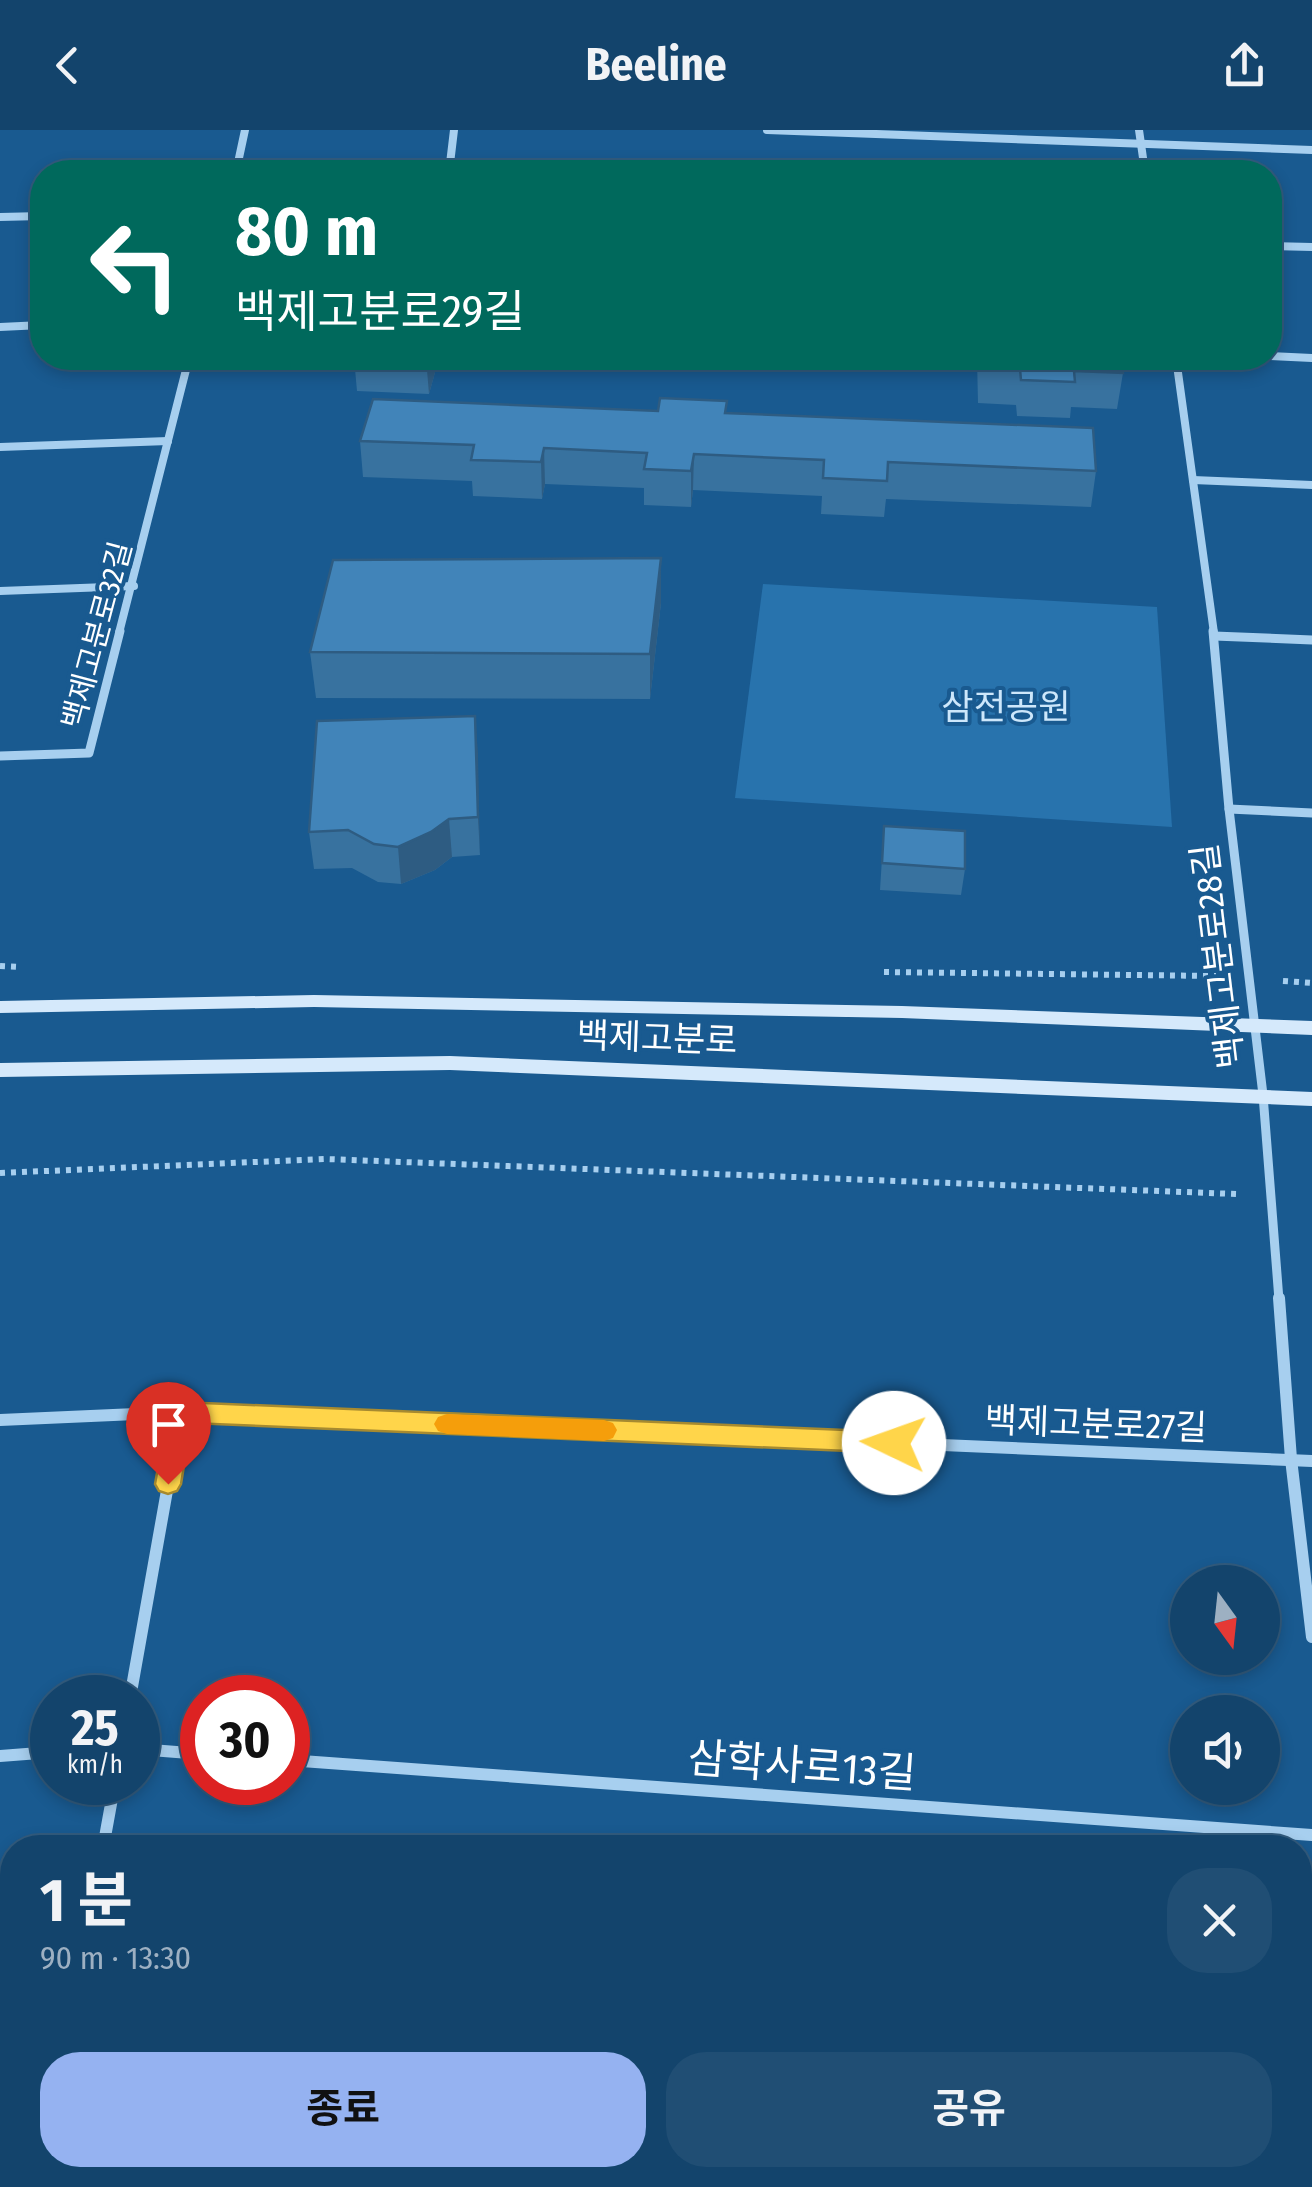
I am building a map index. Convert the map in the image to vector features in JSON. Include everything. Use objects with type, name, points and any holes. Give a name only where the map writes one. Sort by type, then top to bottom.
[{"type":"main road","name":"백제고분로","points":[[0,1007],[334,1002],[902,1012],[1312,1028]]},
{"type":"main road","name":"백제고분로","points":[[0,1070],[450,1063],[1312,1099]]},
{"type":"street","points":[[239,160],[245,130]]},
{"type":"street","points":[[450,160],[454,130]]},
{"type":"street","points":[[767,130],[1312,150]]},
{"type":"street","points":[[1139,130],[1143,160]]},
{"type":"street","points":[[0,217],[30,216]]},
{"type":"street","points":[[1282,247],[1312,248]]},
{"type":"street","points":[[0,326],[30,325]]},
{"type":"street","points":[[1282,357],[1312,358]]},
{"type":"street","name":"백제고분로32길","points":[[0,756],[89,753],[186,370]]},
{"type":"street","name":"백제고분로28길","points":[[1178,370],[1214,636],[1228,809],[1264,1095]]},
{"type":"street","points":[[0,446],[168,441]]},
{"type":"street","points":[[1193,480],[1312,484]]},
{"type":"street","points":[[0,591],[134,586]]},
{"type":"street","points":[[1214,636],[1312,640]]},
{"type":"street","name":"백제고분로28길","points":[[1228,809],[1312,812]]},
{"type":"street","points":[[1264,1095],[1291,1460],[1312,1637]]},
{"type":"street","points":[[134,1675],[180,1412]]},
{"type":"street","name":"백제고분로27길","points":[[0,1420],[180,1412],[1312,1461]]},
{"type":"street","points":[[0,1756],[30,1754]]},
{"type":"street","name":"삼학사로13길","points":[[310,1762],[1299,1835]]},
{"type":"street","points":[[105,1835],[110,1805]]},
{"type":"path","points":[[0,1173],[324,1159],[1270,1195]]},
{"type":"green space","name":"삼전공원","points":[[763,584],[1157,607],[1172,827],[735,798]]},
{"type":"building","points":[[1020,370],[1123,370],[1123,373],[1074,371],[1075,382],[1021,380]]},
{"type":"building","points":[[660,398],[727,401],[725,413],[1093,428],[1096,471],[888,462],[887,481],[823,478],[824,460],[694,454],[691,471],[644,469],[647,453],[544,448],[541,462],[471,460],[474,445],[360,441],[373,399],[658,411]]},
{"type":"building","points":[[661,558],[650,654],[310,652],[333,560]]},
{"type":"building","points":[[475,716],[478,817],[449,819],[398,847],[374,844],[348,830],[309,832],[317,721]]},
{"type":"building","points":[[884,826],[965,831],[965,869],[882,863]]},
{"type":"slow traffic","points":[[447,1424],[604,1430]]},
{"type":"route","points":[[168,1484],[180,1412],[894,1443]]}]
